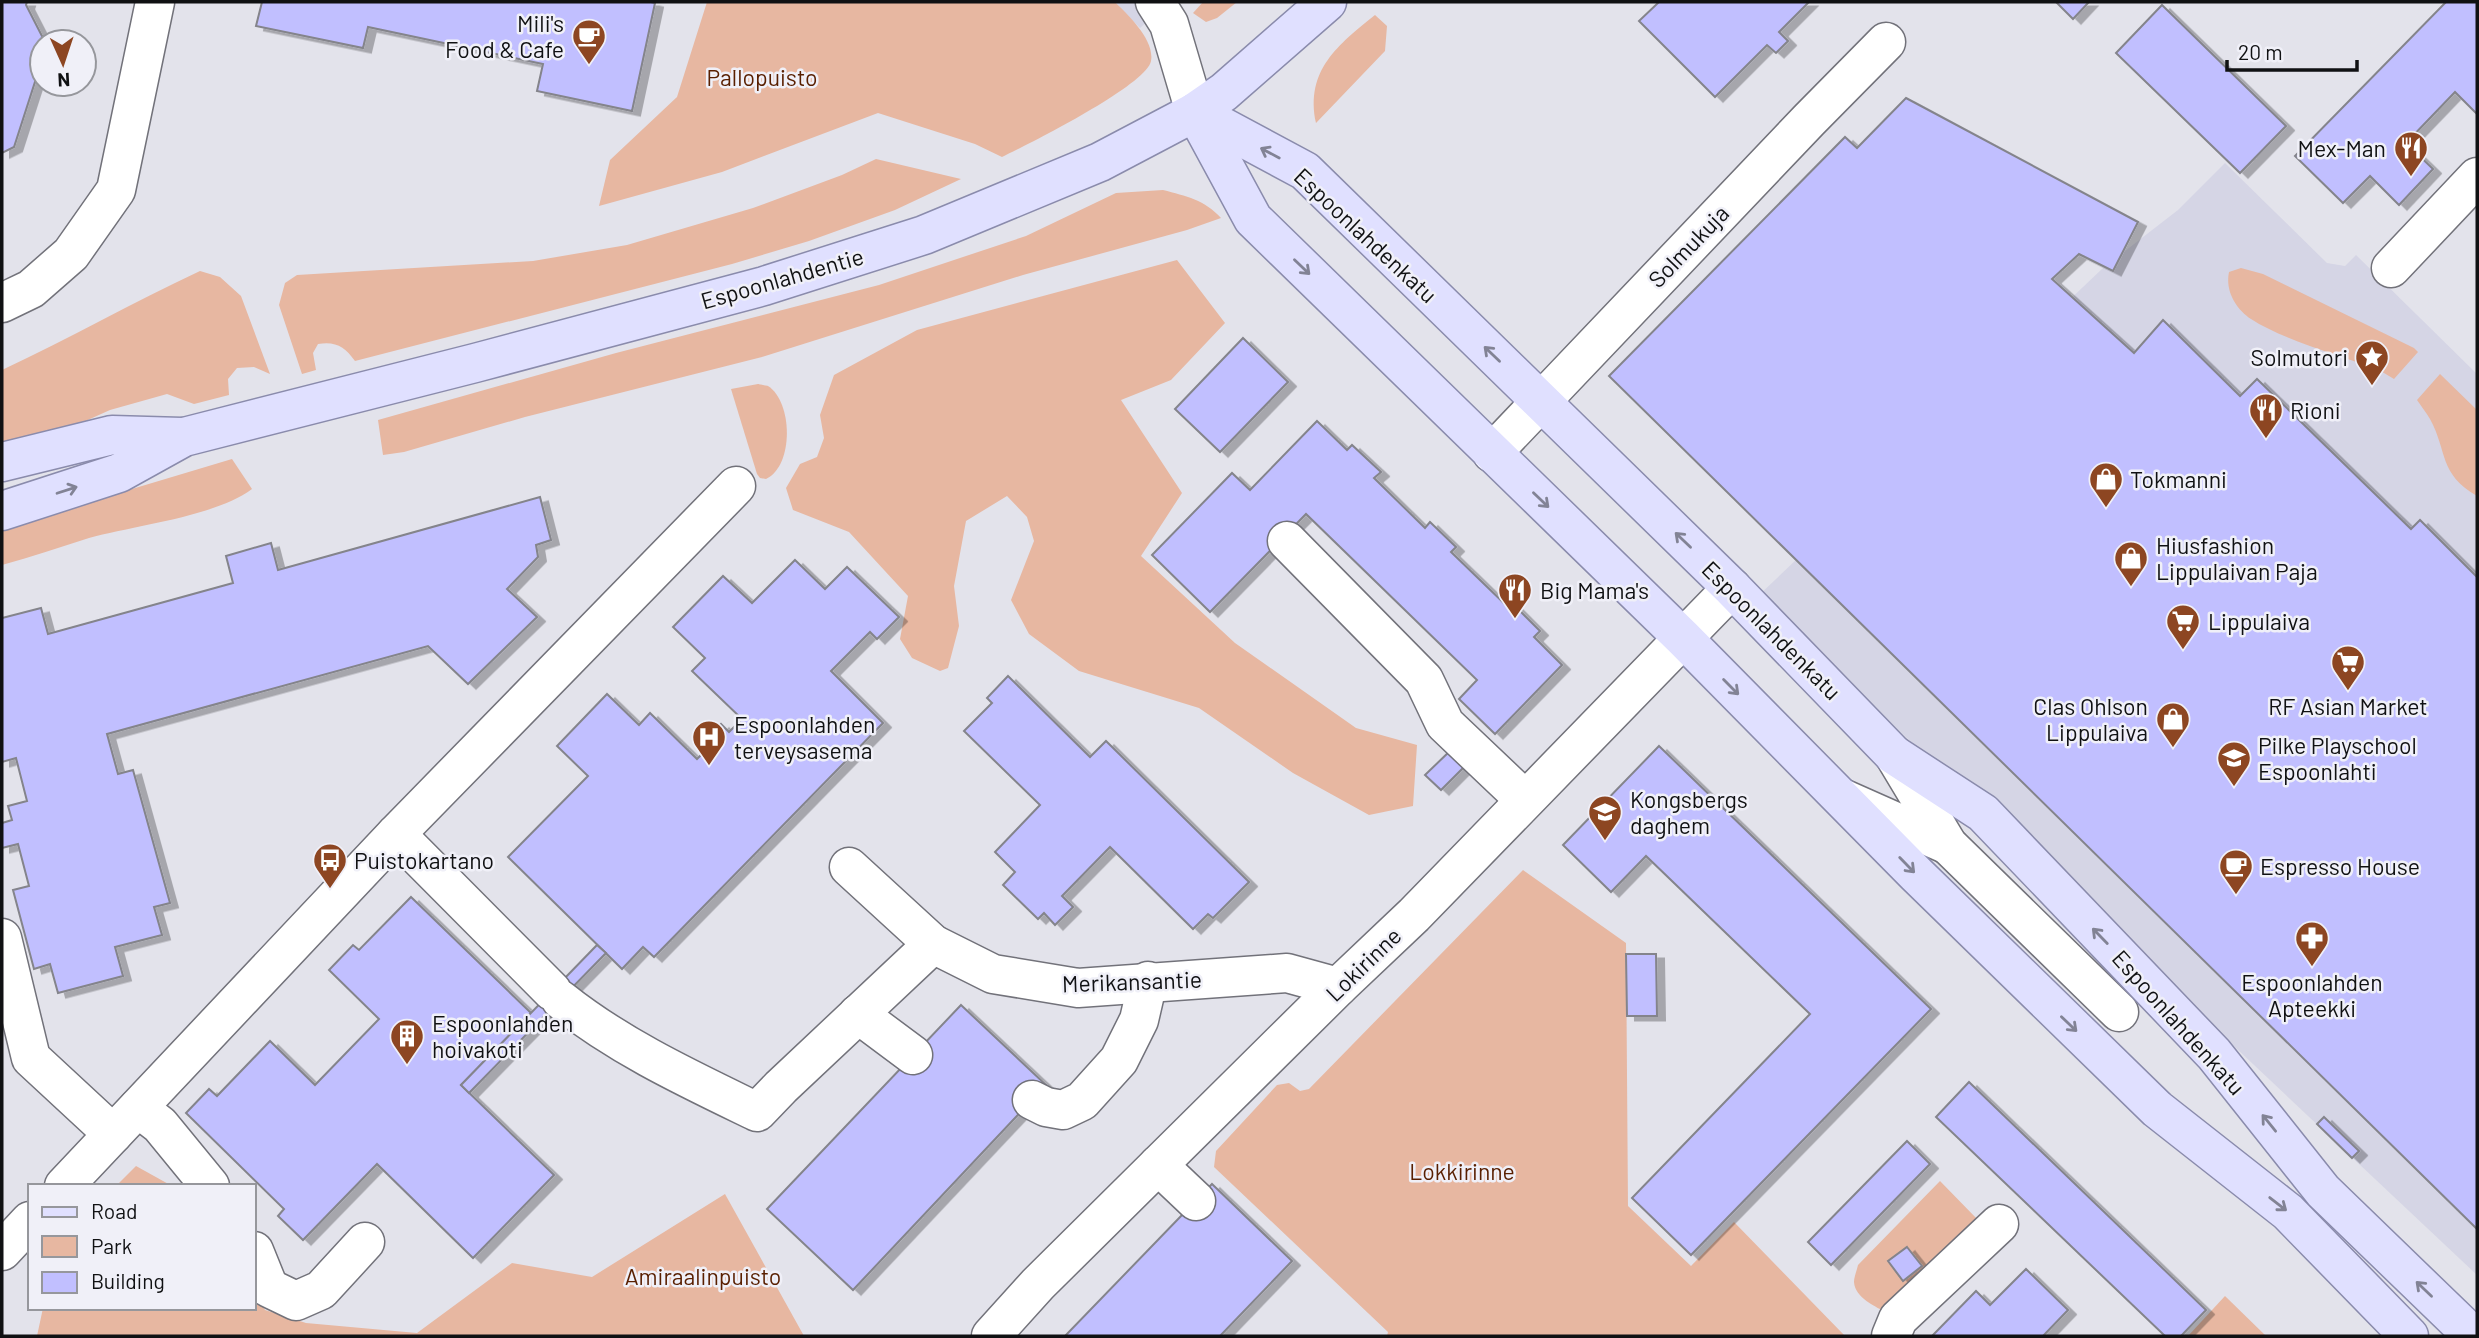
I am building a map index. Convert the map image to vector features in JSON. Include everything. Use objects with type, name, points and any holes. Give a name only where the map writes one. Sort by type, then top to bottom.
[{"type":"main road","name":"Espoonlahdentie","points":[[2,510],[119,473],[184,437],[764,286],[924,235],[1100,162],[1195,112],[1224,92],[1327,2]]},
{"type":"main road","name":"Espoonlahdenkatu","points":[[1195,112],[1305,172],[1732,588],[1894,755],[1983,813],[2214,1054],[2323,1191],[2473,1336]]},
{"type":"main road","points":[[1195,112],[1253,219],[1683,638],[1916,874],[2157,1109],[2288,1212],[2409,1336]]},
{"type":"main road","name":"Espoonlahdentie","points":[[2,462],[112,435],[184,437]]},
{"type":"street","points":[[2,303],[31,289],[71,254],[116,190],[155,2]]},
{"type":"street","points":[[1155,2],[1169,24],[1195,112]]},
{"type":"street","name":"Solmukuja","points":[[1492,453],[1886,42]]},
{"type":"street","points":[[2391,268],[2477,177]]},
{"type":"street","points":[[66,1184],[396,834],[736,486]]},
{"type":"street","points":[[1287,541],[1424,680],[1445,724],[1525,800]]},
{"type":"street","name":"Lokirinne","points":[[992,1336],[1038,1284],[1414,915],[1732,588]]},
{"type":"street","points":[[1894,755],[1948,845],[2119,1012]]},
{"type":"street","points":[[1842,798],[1948,845]]},
{"type":"street","points":[[396,834],[556,995],[588,1021],[671,1070],[757,1112],[933,944]]},
{"type":"street","name":"Merikansantie","points":[[849,867],[933,944],[993,974],[1078,988],[1287,973],[1338,987]]},
{"type":"street","points":[[3,947],[31,1058],[126,1121],[160,1125],[208,1184]]},
{"type":"street","points":[[1032,1100],[1046,1107],[1063,1110],[1082,1101],[1119,1060],[1139,1020],[1148,981]]},
{"type":"street","points":[[858,1014],[913,1055]]},
{"type":"street","points":[[1158,1165],[1196,1201]]},
{"type":"street","points":[[2,1251],[28,1224]]},
{"type":"street","points":[[1891,1336],[1898,1319],[1999,1224]]},
{"type":"street","points":[[256,1256],[269,1288],[296,1301],[321,1290],[365,1241]]},
{"type":"shaded area","points":[[1115,2],[1168,2],[1140,28]]},
{"type":"shaded area","name":"Lippulaiva","points":[[2225,163],[2327,263],[2345,266],[2356,255],[2477,374],[2477,1275],[1757,597],[2103,268],[2178,210]]},
{"type":"green space","name":"Pallopuisto","points":[[707,2],[1115,2],[1145,37],[1151,61],[1144,72],[1109,99],[1002,157],[975,144],[878,113],[722,172],[599,206],[610,160],[677,97]]},
{"type":"green space","points":[[1203,2],[1237,2],[1217,18],[1206,22],[1193,13]]},
{"type":"green space","points":[[1375,15],[1387,26],[1385,51],[1316,123],[1315,88],[1320,73],[1337,48]]},
{"type":"green space","points":[[876,159],[961,179],[895,210],[809,241],[732,264],[355,361],[340,346],[318,344],[313,353],[316,370],[302,374],[279,305],[285,283],[297,275],[533,261],[627,245],[753,208],[842,175]]},
{"type":"green space","points":[[1163,190],[1202,203],[1221,218],[1187,230],[1023,275],[762,357],[525,417],[404,452],[383,455],[378,420],[616,353],[879,285],[1026,236],[1116,193]]},
{"type":"green space","points":[[1177,260],[1225,323],[1171,380],[1121,400],[1182,493],[1141,556],[1235,643],[1356,728],[1417,745],[1413,806],[1369,815],[1293,773],[1199,708],[1079,671],[1029,634],[1011,600],[1034,541],[1027,517],[1007,496],[966,521],[954,586],[959,626],[948,668],[940,671],[912,658],[900,639],[908,596],[849,532],[793,510],[786,488],[800,464],[817,457],[824,438],[820,415],[834,375],[917,330]]},
{"type":"green space","points":[[2241,268],[2263,274],[2418,352],[2394,379],[2379,370],[2264,327],[2241,310],[2230,293],[2229,272]]},
{"type":"green space","points":[[200,271],[220,277],[241,296],[270,374],[254,367],[237,368],[228,379],[229,395],[194,404],[167,394],[110,410],[61,432],[2,445],[2,370]]},
{"type":"green space","points":[[2440,374],[2477,410],[2477,496],[2456,479],[2450,470],[2436,431],[2417,400]]},
{"type":"green space","points":[[758,384],[768,386],[776,394],[786,419],[786,448],[782,461],[766,479],[757,474],[731,389]]},
{"type":"green space","points":[[232,459],[252,489],[236,499],[196,513],[89,538],[2,565],[2,528]]},
{"type":"green space","name":"Lokkirinne","points":[[1523,870],[1626,943],[1628,1206],[1691,1266],[1734,1222],[1845,1336],[1387,1336],[1388,1332],[1214,1167],[1216,1151],[1277,1085],[1289,1083],[1300,1091],[1309,1089]]},
{"type":"green space","points":[[136,1166],[168,1184],[118,1184]]},
{"type":"green space","points":[[1940,1181],[1978,1220],[1888,1313],[1858,1293],[1854,1282],[1858,1265]]},
{"type":"green space","name":"Amiraalinpuisto","points":[[725,1194],[804,1336],[37,1336],[43,1310],[256,1310],[256,1294],[265,1310],[306,1323],[417,1333],[512,1263],[592,1277]]},
{"type":"green space","points":[[2225,1296],[2266,1336],[2188,1336]]},
{"type":"building","points":[[2,2],[27,2],[38,28],[28,28],[30,98],[14,147],[2,153]]},
{"type":"building","points":[[262,2],[655,3],[632,111],[537,91],[543,64],[368,27],[363,48],[256,26]]},
{"type":"building","points":[[1659,2],[1809,2],[1779,32],[1788,41],[1776,53],[1767,45],[1715,97],[1639,21]]},
{"type":"building","points":[[2056,2],[2089,2],[2073,19]]},
{"type":"building","points":[[2446,2],[2477,2],[2477,114],[2455,92],[2406,143],[2433,169],[2399,205],[2370,176],[2343,203],[2295,156]]},
{"type":"building","points":[[2162,5],[2286,126],[2240,173],[2116,53]]},
{"type":"building","name":"Lippulaiva","points":[[1906,98],[2138,222],[2113,271],[2079,254],[2052,279],[2134,353],[2163,320],[2240,396],[2257,379],[2411,529],[2420,520],[2477,577],[2477,1229],[1609,376],[1845,137],[1857,148]]},
{"type":"building","points":[[1243,338],[1288,382],[1220,452],[1175,409]]},
{"type":"building","points":[[1317,421],[1347,450],[1352,445],[1381,472],[1374,478],[1425,528],[1430,522],[1456,547],[1451,552],[1510,609],[1514,605],[1540,631],[1534,637],[1562,665],[1495,734],[1459,699],[1477,680],[1306,514],[1210,612],[1152,555],[1232,473],[1250,490]]},
{"type":"building","points":[[540,497],[551,540],[536,545],[538,557],[507,589],[537,617],[468,684],[428,646],[107,734],[118,774],[133,770],[170,903],[154,907],[162,935],[115,947],[123,976],[58,993],[50,964],[34,969],[13,890],[29,886],[18,844],[2,848],[2,823],[12,820],[8,806],[27,801],[16,758],[2,762],[2,618],[41,608],[48,634],[233,583],[226,556],[271,543],[278,570]]},
{"type":"building","name":"Espoonlahden terveysasema","points":[[795,560],[825,589],[847,567],[899,617],[877,639],[870,632],[831,671],[883,723],[654,957],[643,947],[622,969],[508,857],[588,776],[557,746],[607,694],[639,725],[650,713],[697,759],[707,749],[701,744],[721,724],[729,732],[742,719],[692,671],[705,658],[673,627],[723,576],[752,603]]},
{"type":"building","points":[[1008,676],[1090,757],[1106,741],[1249,882],[1213,918],[1208,914],[1193,929],[1110,847],[1062,896],[1073,907],[1055,925],[1044,913],[1038,919],[1003,885],[1015,872],[995,852],[1040,805],[964,731],[992,703],[987,698]]},
{"type":"building","points":[[1659,746],[1931,1009],[1691,1255],[1632,1198],[1810,1014],[1646,856],[1611,892],[1563,845]]},
{"type":"building","points":[[1452,749],[1467,764],[1441,790],[1425,775]]},
{"type":"building","name":"Espoonlahden hoivakoti","points":[[411,897],[531,1013],[461,1085],[554,1175],[473,1258],[377,1164],[303,1240],[278,1216],[284,1209],[186,1113],[209,1089],[217,1096],[270,1041],[315,1085],[379,1019],[329,970],[353,945],[359,950]]},
{"type":"building","points":[[597,945],[606,953],[469,1093],[461,1085]]},
{"type":"building","points":[[1626,954],[1656,954],[1657,1016],[1627,1016]]},
{"type":"building","points":[[961,1005],[1046,1085],[853,1290],[767,1209]]},
{"type":"building","points":[[1969,1082],[2206,1310],[2181,1336],[2165,1336],[1936,1117]]},
{"type":"building","points":[[2324,1117],[2359,1151],[2352,1158],[2317,1124]]},
{"type":"building","points":[[1907,1141],[1930,1164],[1831,1265],[1808,1242]]},
{"type":"building","points":[[1212,1184],[1292,1261],[1220,1336],[1065,1336]]},
{"type":"building","points":[[1907,1247],[1922,1266],[1903,1281],[1888,1261]]},
{"type":"building","points":[[2026,1269],[2068,1310],[2043,1336],[1932,1336],[1976,1291],[1990,1305]]},
{"type":"place","name":"Mili's Food & Cafe","points":[[589,66]]},
{"type":"place","name":"Mex-Man","points":[[2411,178]]},
{"type":"place","name":"Solmutori","points":[[2372,387]]},
{"type":"place","name":"Rioni","points":[[2266,440]]},
{"type":"place","name":"Tokmanni","points":[[2106,509]]},
{"type":"place","name":"Hiusfashion Lippulaivan Paja","points":[[2131,588]]},
{"type":"place","name":"Big Mama's","points":[[1515,620]]},
{"type":"place","name":"Lippulaiva","points":[[2183,651]]},
{"type":"place","name":"RF Asian Market","points":[[2348,692]]},
{"type":"place","name":"Clas Ohlson Lippulaiva","points":[[2173,749]]},
{"type":"place","name":"Espoonlahden terveysasema","points":[[709,767]]},
{"type":"place","name":"Pilke Playschool Espoonlahti","points":[[2234,788]]},
{"type":"place","name":"Kongsbergs daghem","points":[[1605,842]]},
{"type":"place","name":"Puistokartano","points":[[330,890]]},
{"type":"place","name":"Espresso House","points":[[2236,896]]},
{"type":"place","name":"Espoonlahden Apteekki","points":[[2312,968]]},
{"type":"place","name":"Espoonlahden hoivakoti","points":[[407,1066]]}]
